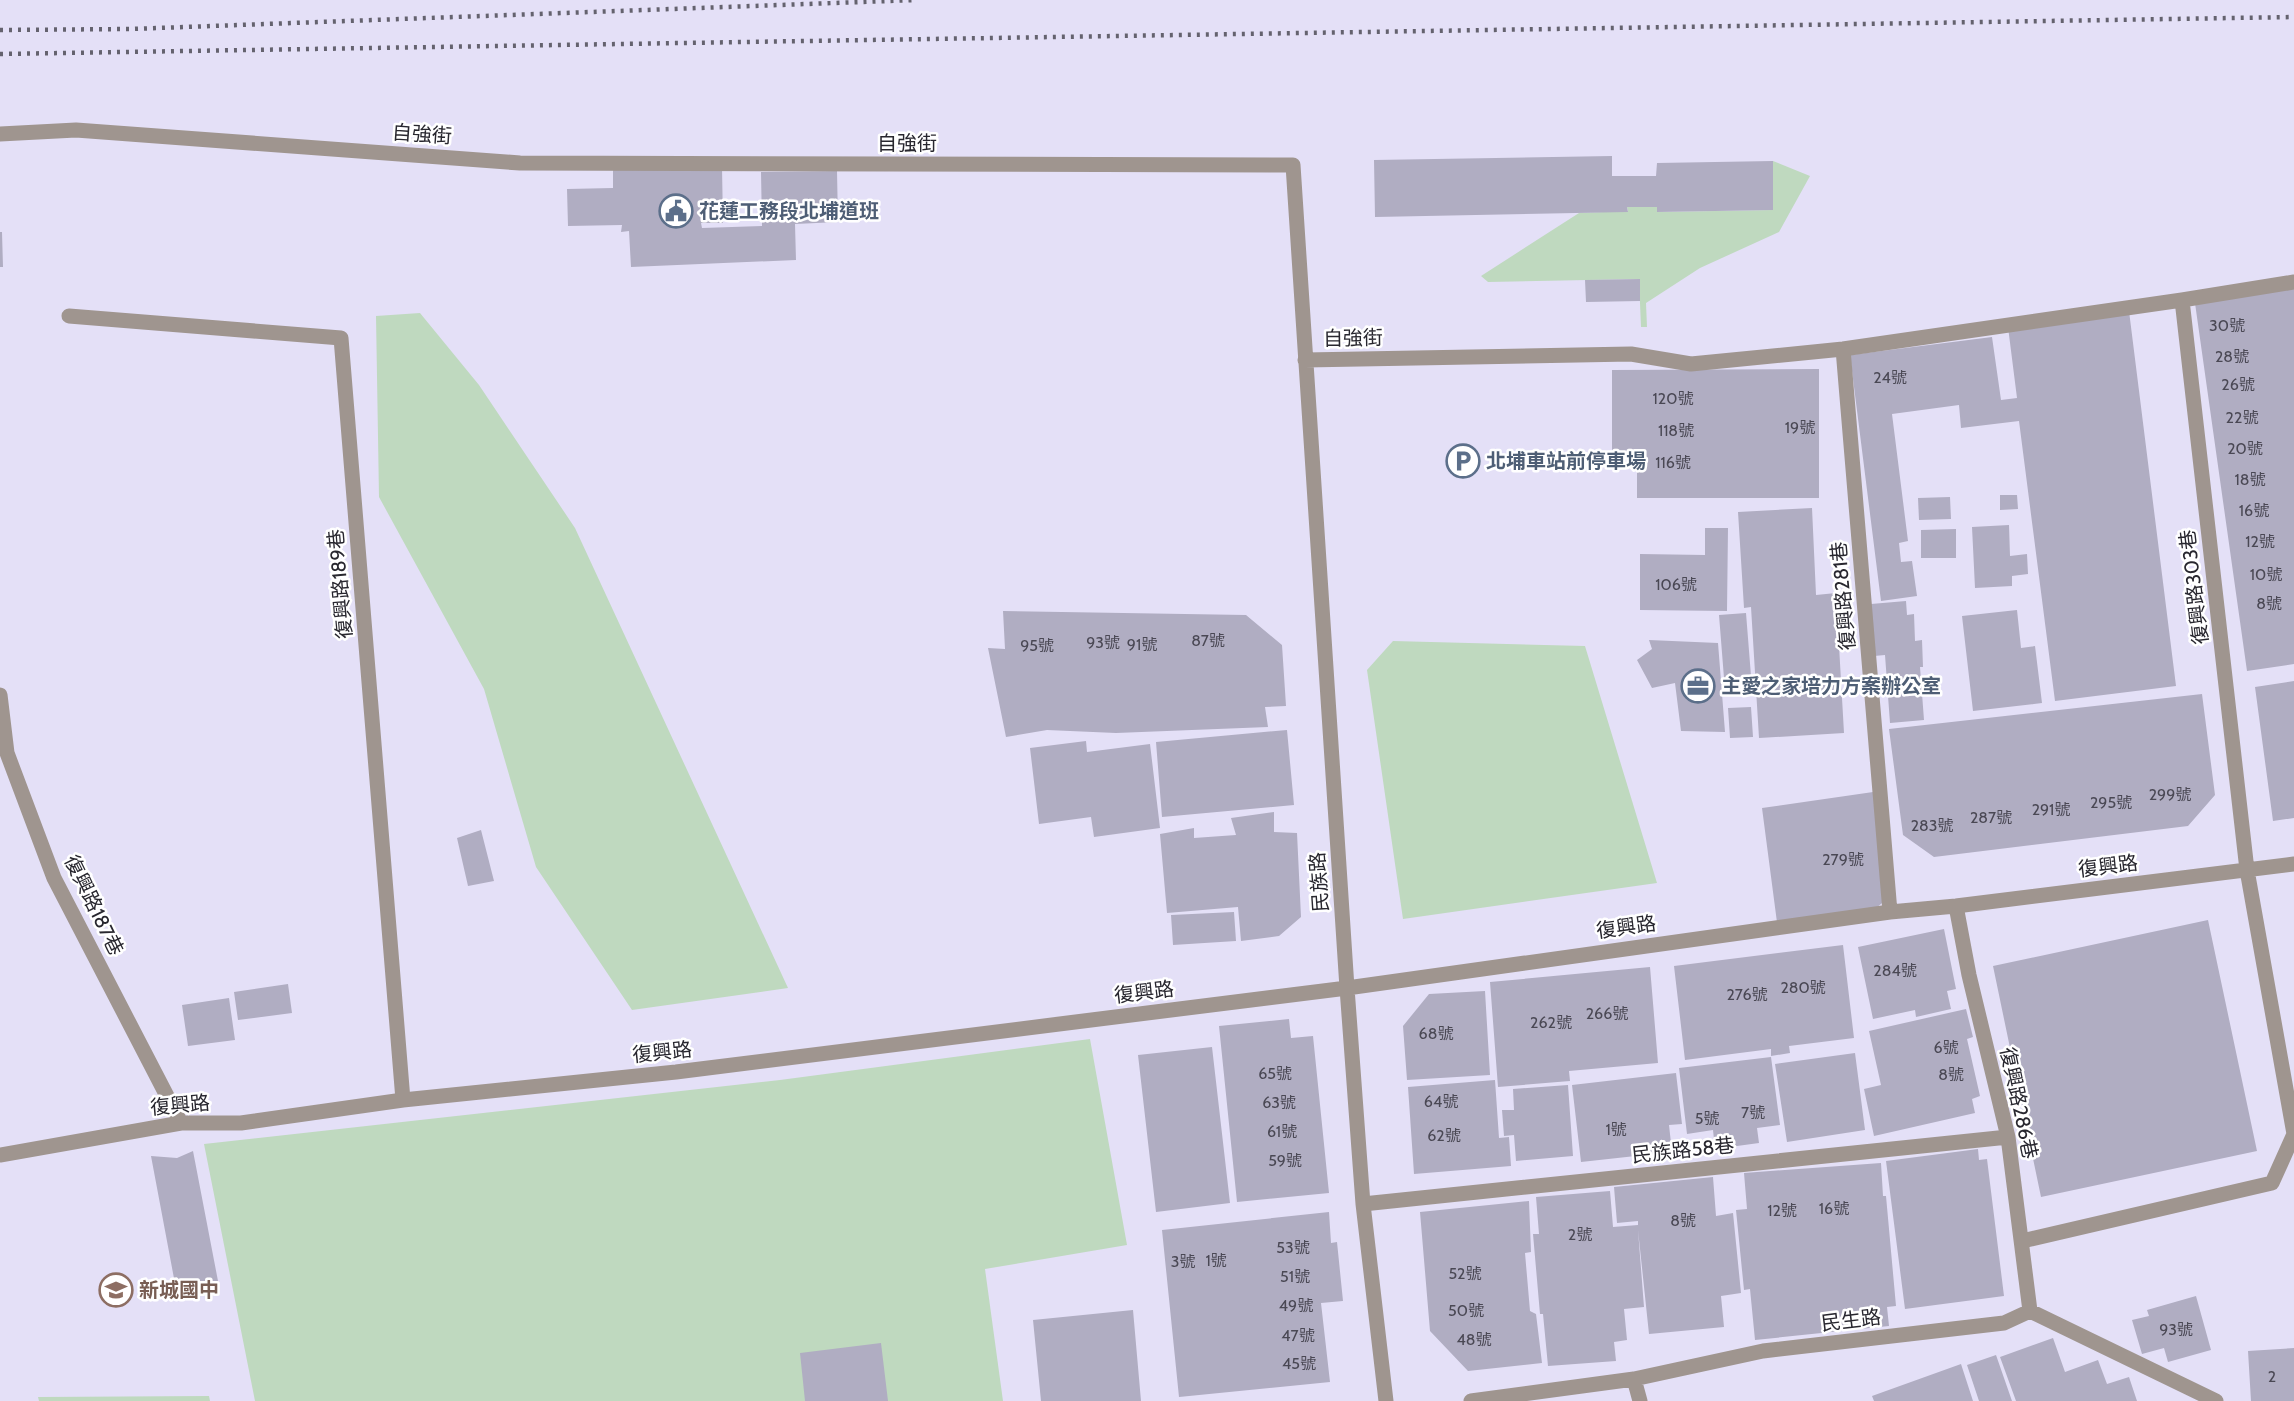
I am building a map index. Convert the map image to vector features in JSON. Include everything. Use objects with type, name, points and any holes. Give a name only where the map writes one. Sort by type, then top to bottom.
[{"type":"street","name":"自強街","points":[[0,134],[75,130],[519,163],[1293,165],[1305,360],[1631,354],[1691,363],[1843,348],[2294,282]]},
{"type":"street","name":"復興路303巷","points":[[2182,300],[2247,870],[2294,1134]]},
{"type":"street","name":"復興路189巷","points":[[69,316],[341,338],[403,1100]]},
{"type":"street","name":"復興路281巷","points":[[1843,348],[1890,912]]},
{"type":"street","name":"民族路","points":[[1305,360],[1347,988],[1364,1204],[1386,1401]]},
{"type":"street","name":"復興路187巷","points":[[0,695],[7,753],[54,878],[181,1123]]},
{"type":"street","name":"復興路","points":[[0,1155],[181,1123],[241,1123],[403,1100],[676,1072],[1347,988],[1890,912],[1956,906],[2294,864]]},
{"type":"street","name":"復興路286巷","points":[[1956,906],[1969,975],[2008,1137],[2030,1311]]},
{"type":"street","points":[[2022,1241],[2272,1183],[2294,1134]]},
{"type":"street","name":"民族路58巷","points":[[1364,1204],[2008,1137]]},
{"type":"street","points":[[2030,1311],[2216,1401]]},
{"type":"street","name":"民生路","points":[[1471,1401],[1634,1379],[1763,1352],[2004,1323],[2030,1311]]},
{"type":"street","points":[[1634,1379],[1640,1401]]},
{"type":"green space","points":[[1773,161],[1810,176],[1779,232],[1700,268],[1646,303],[1647,327],[1641,327],[1639,279],[1488,282],[1481,276],[1579,213],[1628,211],[1627,207],[1657,207],[1658,212],[1773,210]]},
{"type":"green space","points":[[420,313],[479,385],[575,528],[788,988],[632,1010],[536,867],[484,689],[379,497],[376,316]]},
{"type":"green space","points":[[1393,641],[1585,646],[1657,883],[1403,919],[1367,670]]},
{"type":"green space","points":[[1090,1039],[1127,1245],[985,1269],[1003,1401],[255,1401],[204,1144],[780,1080]]},
{"type":"green space","points":[[209,1396],[210,1401],[39,1401],[38,1397]]},
{"type":"building","points":[[1612,156],[1612,176],[1656,176],[1657,163],[1773,161],[1773,210],[1657,212],[1657,207],[1627,207],[1628,212],[1375,217],[1374,160]]},
{"type":"building","points":[[722,167],[723,223],[701,223],[702,228],[762,226],[761,172],[837,171],[838,222],[795,224],[796,260],[631,267],[629,231],[621,232],[622,225],[568,226],[567,189],[613,188],[613,169]]},
{"type":"building","points":[[0,232],[2,232],[3,267],[0,267]]},
{"type":"building","points":[[1640,279],[1640,301],[1586,302],[1585,280]]},
{"type":"building","points":[[2294,281],[2294,664],[2247,671],[2194,296]]},
{"type":"building","points":[[2129,311],[2176,686],[2055,701],[2019,421],[1961,428],[1959,405],[1892,414],[1908,541],[1899,543],[1901,562],[1912,561],[1917,596],[1881,601],[1850,355],[1992,337],[2001,400],[2017,398],[2008,327]]},
{"type":"building","points":[[1819,369],[1819,498],[1637,498],[1637,457],[1612,457],[1612,370]]},
{"type":"building","points":[[2000,495],[2017,495],[2018,509],[2000,510]]},
{"type":"building","points":[[1950,497],[1951,519],[1919,520],[1918,498]]},
{"type":"building","points":[[1812,508],[1816,595],[1836,593],[1844,733],[1759,738],[1751,607],[1744,608],[1738,512]]},
{"type":"building","points":[[2009,525],[2010,556],[2027,554],[2028,574],[2012,576],[2012,586],[1975,588],[1972,527]]},
{"type":"building","points":[[1705,528],[1728,528],[1727,611],[1640,610],[1640,554],[1705,555]]},
{"type":"building","points":[[1956,529],[1956,558],[1921,558],[1921,530]]},
{"type":"building","points":[[1906,601],[1907,615],[1914,614],[1915,641],[1922,640],[1923,667],[1920,667],[1924,720],[1890,723],[1885,655],[1874,656],[1871,604]]},
{"type":"building","points":[[2017,610],[2021,648],[2035,646],[2042,703],[1973,711],[1962,616]]},
{"type":"building","points":[[1003,611],[1246,615],[1282,645],[1286,706],[1265,707],[1268,727],[1116,733],[1047,730],[1006,737],[988,648],[1005,649]]},
{"type":"building","points":[[1746,613],[1751,676],[1724,678],[1719,615]]},
{"type":"building","name":"主愛之家培力方案辦公室","points":[[1649,640],[1718,643],[1725,732],[1681,731],[1675,683],[1652,688],[1637,660],[1652,649]]},
{"type":"building","points":[[2294,681],[2294,818],[2273,821],[2255,687]]},
{"type":"building","points":[[2202,694],[2215,795],[2188,826],[1934,857],[1903,835],[1889,729]]},
{"type":"building","points":[[1751,707],[1753,737],[1730,738],[1728,708]]},
{"type":"building","points":[[1287,730],[1294,805],[1162,817],[1156,742]]},
{"type":"building","points":[[1086,741],[1087,752],[1150,744],[1160,828],[1094,837],[1091,817],[1039,824],[1030,748]]},
{"type":"building","points":[[1880,791],[1894,893],[1863,919],[1778,930],[1762,808]]},
{"type":"building","points":[[1274,812],[1274,832],[1297,833],[1301,917],[1279,936],[1241,941],[1238,907],[1167,913],[1160,834],[1194,828],[1194,838],[1236,835],[1231,818]]},
{"type":"building","points":[[481,830],[494,881],[468,886],[457,838]]},
{"type":"building","points":[[1234,912],[1236,941],[1173,945],[1171,915]]},
{"type":"building","points":[[2208,920],[2257,1151],[2041,1197],[1993,966]]},
{"type":"building","points":[[1944,929],[1956,989],[1947,991],[1951,1009],[1916,1017],[1915,1010],[1873,1019],[1858,947]]},
{"type":"building","points":[[1843,945],[1854,1038],[1789,1046],[1790,1053],[1771,1056],[1771,1049],[1685,1060],[1674,966]]},
{"type":"building","points":[[1650,967],[1658,1063],[1569,1071],[1570,1081],[1498,1087],[1490,982]]},
{"type":"building","points":[[288,984],[292,1013],[238,1020],[234,992]]},
{"type":"building","points":[[1485,991],[1490,1075],[1407,1080],[1403,1026],[1429,994]]},
{"type":"building","points":[[229,998],[235,1040],[188,1046],[182,1005]]},
{"type":"building","points":[[1966,1009],[1973,1037],[1967,1039],[1980,1096],[1972,1099],[1975,1113],[1874,1136],[1864,1089],[1881,1085],[1869,1031]]},
{"type":"building","points":[[1289,1019],[1291,1038],[1313,1036],[1329,1193],[1237,1202],[1219,1026]]},
{"type":"building","points":[[1212,1047],[1230,1203],[1156,1212],[1138,1055]]},
{"type":"building","points":[[1855,1053],[1865,1130],[1787,1142],[1775,1064]]},
{"type":"building","points":[[1771,1057],[1780,1125],[1757,1128],[1759,1143],[1715,1149],[1713,1130],[1687,1134],[1679,1068]]},
{"type":"building","points":[[1676,1073],[1682,1124],[1669,1125],[1672,1152],[1581,1162],[1572,1085]]},
{"type":"building","points":[[1495,1080],[1499,1138],[1509,1137],[1511,1166],[1414,1174],[1408,1087]]},
{"type":"building","points":[[1568,1085],[1573,1156],[1516,1161],[1514,1135],[1504,1136],[1502,1110],[1514,1110],[1513,1089]]},
{"type":"building","points":[[1978,1149],[1979,1160],[1987,1159],[2004,1296],[1905,1309],[1886,1161]]},
{"type":"building","points":[[193,1151],[218,1281],[176,1289],[151,1156],[177,1158]]},
{"type":"building","points":[[1881,1163],[1896,1306],[1887,1307],[1889,1326],[1755,1340],[1750,1289],[1744,1290],[1736,1210],[1747,1209],[1744,1173]]},
{"type":"building","points":[[1713,1177],[1716,1216],[1733,1213],[1741,1293],[1721,1296],[1724,1327],[1649,1334],[1638,1230],[1644,1307],[1624,1309],[1627,1340],[1614,1342],[1616,1361],[1548,1366],[1543,1314],[1540,1314],[1533,1234],[1539,1234],[1536,1197],[1610,1191],[1613,1227],[1638,1225],[1638,1221],[1617,1223],[1614,1187]]},
{"type":"building","points":[[1529,1201],[1531,1252],[1525,1253],[1530,1311],[1536,1314],[1542,1363],[1468,1371],[1430,1331],[1420,1212]]},
{"type":"building","points":[[1329,1212],[1331,1243],[1337,1242],[1343,1301],[1321,1303],[1330,1382],[1179,1397],[1162,1230]]},
{"type":"building","points":[[2196,1296],[2211,1350],[2168,1362],[2164,1348],[2142,1354],[2132,1320],[2149,1316],[2147,1310]]},
{"type":"building","points":[[1133,1310],[1141,1401],[1041,1401],[1033,1320]]},
{"type":"building","points":[[2053,1338],[2065,1372],[2098,1360],[2107,1384],[2129,1377],[2137,1401],[2016,1401],[2000,1357]]},
{"type":"building","points":[[881,1343],[888,1401],[805,1401],[800,1353]]},
{"type":"building","points":[[2294,1348],[2294,1401],[2251,1401],[2248,1351]]},
{"type":"building","points":[[1996,1355],[2012,1401],[1979,1401],[1967,1365]]},
{"type":"building","points":[[1961,1364],[1973,1401],[1874,1401],[1872,1396]]},
{"type":"railway","points":[[0,30],[131,29],[915,0]]},
{"type":"railway","points":[[0,54],[2294,17]]},
{"type":"place","name":"花蓮工務段北埔道班","points":[[676,211]]},
{"type":"place","name":"北埔車站前停車場","points":[[1463,461]]},
{"type":"place","name":"主愛之家培力方案辦公室","points":[[1698,686]]},
{"type":"place","name":"新城國中","points":[[116,1290]]}]
